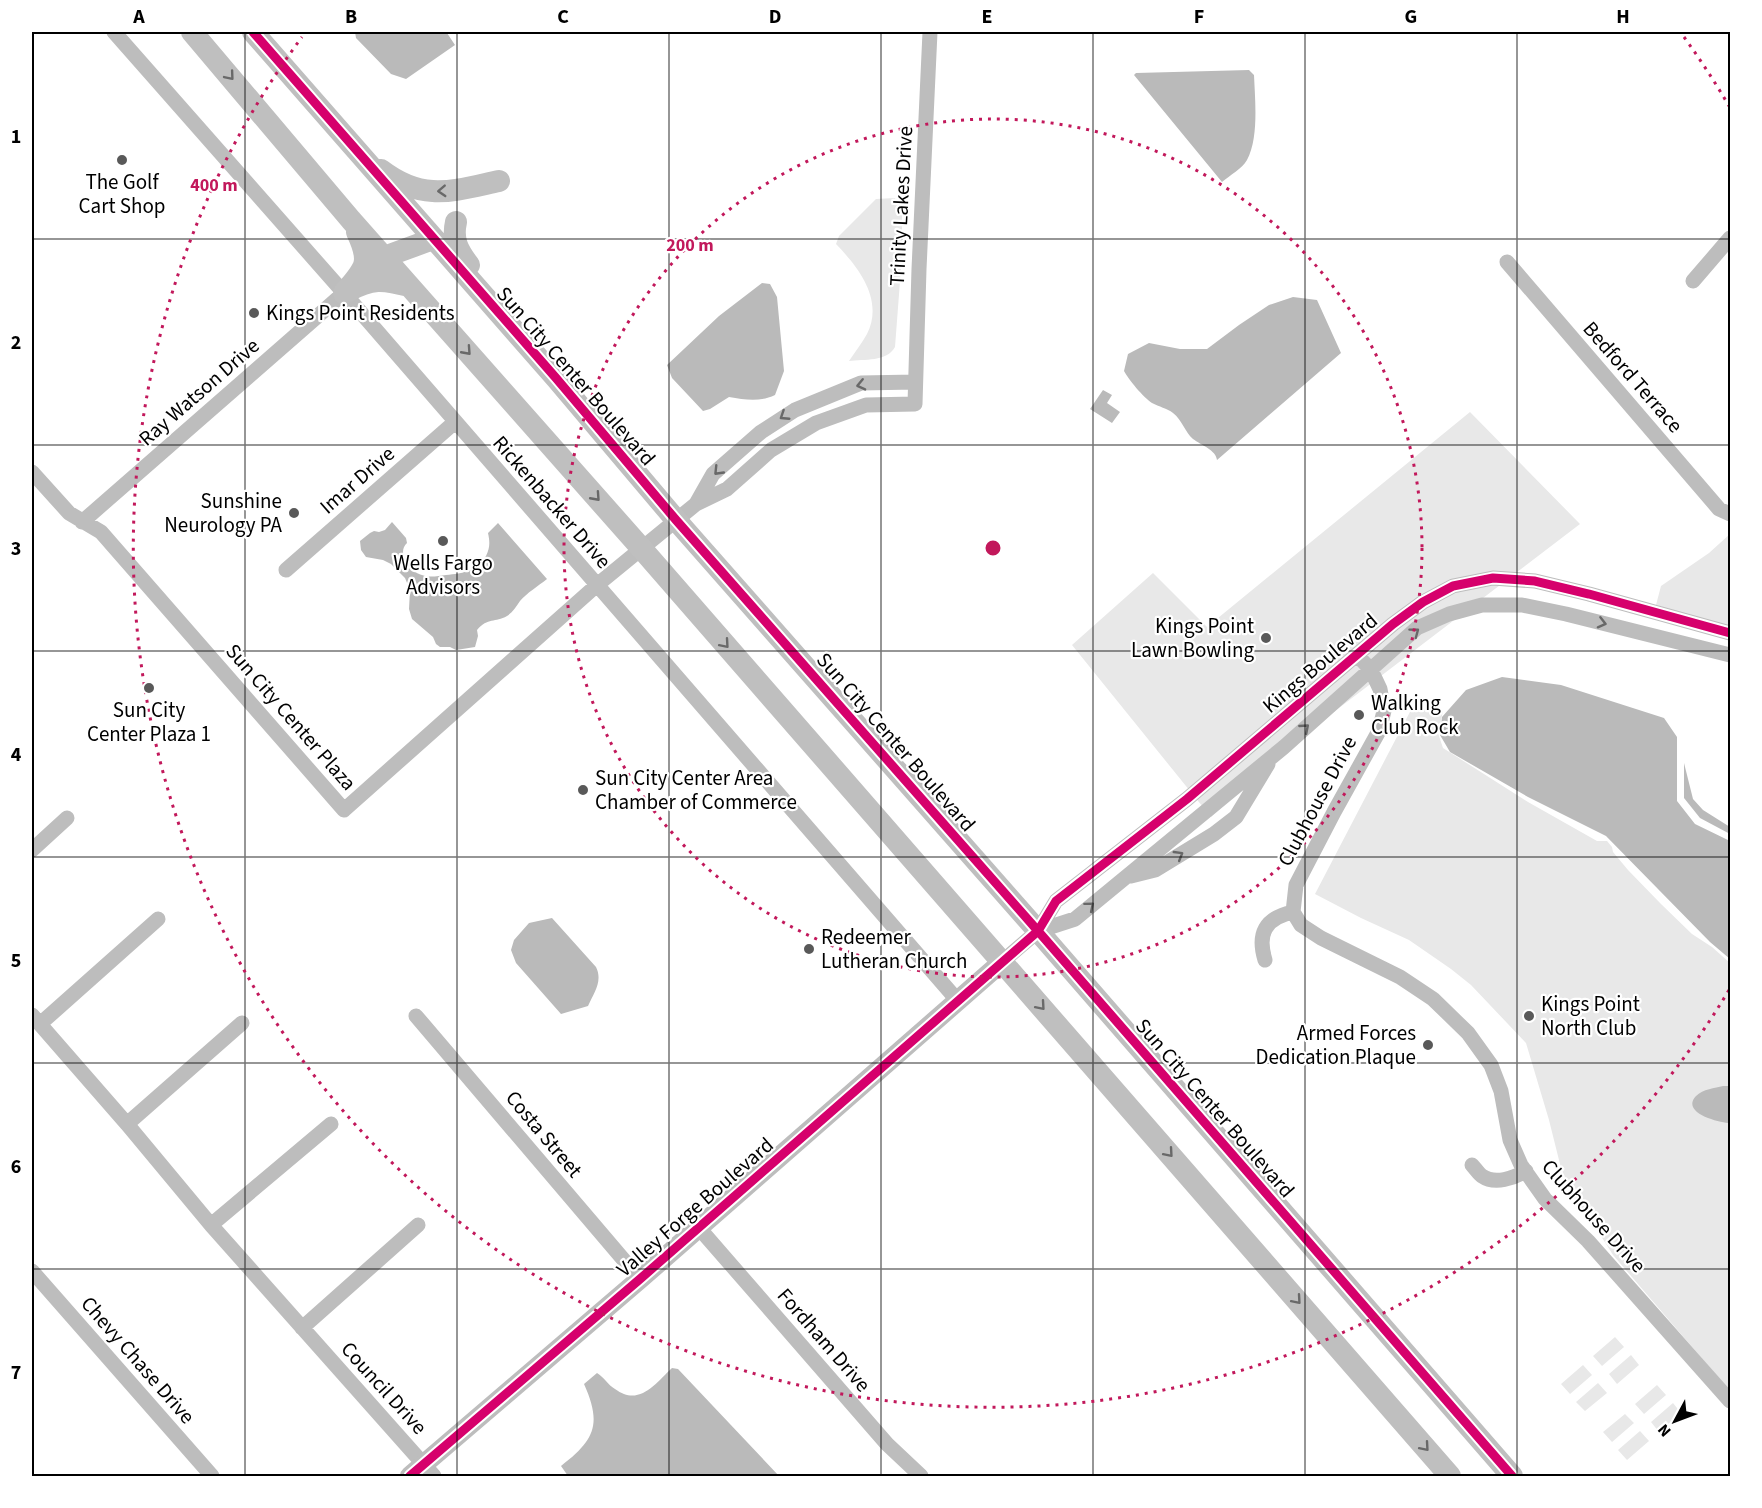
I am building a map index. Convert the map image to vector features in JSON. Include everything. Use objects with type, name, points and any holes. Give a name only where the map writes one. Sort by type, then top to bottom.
[{"type":"main road","points":[[192,32],[409,286],[642,549],[1450,1476]]},
{"type":"main road","name":"Sun City Center Boulevard","points":[[253,32],[556,378],[676,520],[1038,931],[1512,1476]]},
{"type":"main road","points":[[355,150],[397,181],[426,191],[438,193],[499,181]]},
{"type":"main road","points":[[351,219],[366,257],[365,266],[360,275]]},
{"type":"main road","points":[[456,222],[454,238],[463,257],[533,340],[556,378]]},
{"type":"main road","points":[[344,293],[360,275],[384,257],[433,239]]},
{"type":"main road","points":[[344,293],[363,283],[377,280],[388,280],[409,286]]},
{"type":"street","name":"Rickenbacker Drive","points":[[114,32],[344,293],[958,1001]]},
{"type":"street","name":"Trinity Lakes Drive","points":[[642,549],[696,504],[727,489],[771,450],[816,423],[866,405],[915,404],[930,32]]},
{"type":"street","points":[[1693,281],[1731,238]]},
{"type":"street","name":"Bedford Terrace","points":[[1507,262],[1719,509],[1731,514]]},
{"type":"street","name":"Ray Watson Drive","points":[[82,522],[344,293]]},
{"type":"street","name":"Trinity Lakes Drive","points":[[696,504],[713,474],[761,432],[795,410],[861,383],[915,382]]},
{"type":"street","name":"Imar Drive","points":[[286,570],[455,422]]},
{"type":"street","name":"Sun City Center Plaza","points":[[32,472],[69,513],[101,532],[344,810],[597,585],[642,549]]},
{"type":"street","name":"Kings Boulevard","points":[[1002,962],[1038,931],[1056,901],[1187,799],[1423,602],[1453,586],[1493,578],[1535,581],[1731,633]]},
{"type":"street","name":"Kings Boulevard","points":[[1038,931],[1075,919],[1272,756],[1417,628],[1449,614],[1482,605],[1522,605],[1731,656]]},
{"type":"street","name":"Clubhouse Drive","points":[[1358,655],[1371,670],[1380,689],[1384,711],[1379,731],[1296,885],[1293,912],[1301,925],[1321,938],[1400,977],[1433,999],[1468,1033],[1491,1065],[1501,1091],[1510,1140],[1526,1172],[1545,1199],[1588,1241],[1731,1401]]},
{"type":"street","name":"Kings Boulevard","points":[[1126,877],[1155,870],[1214,834],[1236,817],[1272,756]]},
{"type":"street","points":[[32,850],[67,818]]},
{"type":"street","points":[[1264,960],[1261,939],[1265,928],[1274,919],[1293,912]]},
{"type":"street","name":"Council Drive","points":[[158,919],[36,1019],[302,1328],[423,1473]]},
{"type":"street","name":"Valley Forge Boulevard","points":[[423,1473],[640,1279],[1002,962]]},
{"type":"street","name":"Costa Street","points":[[416,1016],[640,1279]]},
{"type":"street","points":[[127,1124],[242,1023]]},
{"type":"street","points":[[211,1225],[331,1124]]},
{"type":"street","points":[[1472,1165],[1483,1177],[1499,1180],[1516,1177],[1526,1172]]},
{"type":"street","points":[[302,1328],[418,1225]]},
{"type":"street","name":"Fordham Drive","points":[[699,1228],[887,1444],[921,1476]]},
{"type":"street","name":"Chevy Chase Drive","points":[[32,1271],[212,1476]]},
{"type":"shaded area","points":[[355,32],[443,32],[447,33],[455,45],[406,79],[391,74],[356,38]]},
{"type":"shaded area","points":[[1249,70],[1254,75],[1255,119],[1251,151],[1245,163],[1222,182],[1134,75],[1136,73]]},
{"type":"shaded area","points":[[895,198],[902,212],[902,255],[895,347],[887,355],[881,357],[849,361],[867,334],[873,309],[871,297],[860,274],[836,244],[839,236],[876,199]]},
{"type":"shaded area","points":[[762,283],[770,284],[777,297],[784,371],[775,395],[753,400],[729,397],[703,411],[672,378],[667,365],[719,316]]},
{"type":"shaded area","points":[[1293,297],[1317,300],[1341,353],[1217,460],[1211,451],[1190,436],[1173,413],[1145,397],[1124,371],[1128,354],[1149,343],[1180,349],[1207,349],[1269,305]]},
{"type":"shaded area","points":[[1103,390],[1112,395],[1107,403],[1120,412],[1112,423],[1090,409]]},
{"type":"shaded area","points":[[1470,412],[1580,524],[1301,737],[1211,817],[1072,645],[1153,573],[1207,627]]},
{"type":"shaded area","points":[[392,522],[406,538],[407,543],[403,552],[406,562],[422,575],[440,576],[474,569],[486,556],[489,545],[488,533],[498,523],[547,579],[526,595],[507,616],[481,626],[477,630],[475,647],[456,650],[450,647],[440,647],[433,637],[412,619],[409,609],[410,590],[405,578],[391,564],[366,557],[361,550],[360,541],[374,531],[385,530]]},
{"type":"shaded area","points":[[1730,534],[1730,627],[1656,605],[1661,586],[1709,553]]},
{"type":"shaded area","points":[[1502,677],[1561,685],[1664,718],[1677,737],[1677,801],[1695,824],[1730,841],[1730,959],[1710,942],[1606,836],[1528,797],[1450,752],[1440,735],[1442,717],[1466,690]]},
{"type":"shaded area","points":[[1412,708],[1443,711],[1438,733],[1443,748],[1528,802],[1597,841],[1607,841],[1628,870],[1661,904],[1692,934],[1730,963],[1730,1391],[1613,1255],[1589,1217],[1574,1200],[1561,1168],[1526,1043],[1471,985],[1451,969],[1409,940],[1315,894]]},
{"type":"shaded area","points":[[1684,763],[1693,799],[1703,810],[1730,827],[1730,834],[1700,818],[1684,798]]},
{"type":"shaded area","points":[[552,918],[596,967],[599,977],[588,1006],[561,1014],[516,963],[511,950],[514,940],[529,923]]},
{"type":"shaded area","points":[[1730,1086],[1730,1123],[1703,1116],[1693,1107],[1692,1102],[1699,1094]]},
{"type":"shaded area","points":[[1615,1337],[1624,1347],[1602,1366],[1593,1356]]},
{"type":"shaded area","points":[[1631,1355],[1639,1365],[1617,1384],[1609,1374]]},
{"type":"shaded area","points":[[1583,1365],[1592,1375],[1570,1394],[1561,1384]]},
{"type":"shaded area","points":[[672,1368],[678,1369],[779,1476],[568,1476],[561,1466],[588,1439],[594,1421],[590,1398],[584,1384],[597,1373],[613,1387],[632,1396],[646,1391]]},
{"type":"shaded area","points":[[1598,1383],[1607,1393],[1585,1411],[1576,1402]]},
{"type":"shaded area","points":[[1657,1385],[1666,1395],[1644,1414],[1635,1404]]},
{"type":"shaded area","points":[[1673,1403],[1681,1413],[1659,1432],[1651,1422]]},
{"type":"shaded area","points":[[1625,1414],[1634,1423],[1612,1442],[1603,1432]]},
{"type":"shaded area","points":[[1640,1431],[1649,1441],[1627,1460],[1618,1450]]},
{"type":"cycle path","points":[[253,32],[556,378],[676,520],[1038,931],[1512,1476]]},
{"type":"cycle path","points":[[410,1476],[640,1279],[1038,931],[1056,901],[1187,799],[1393,624],[1423,602],[1453,586],[1493,578],[1535,581],[1730,633]]},
{"type":"place","name":"The Golf Cart Shop","points":[[122,160]]},
{"type":"place","name":"Kings Point Residents","points":[[254,313]]},
{"type":"place","name":"Sunshine Neurology PA","points":[[294,513]]},
{"type":"place","name":"Wells Fargo Advisors","points":[[443,541]]},
{"type":"place","name":"Kings Point Lawn Bowling","points":[[1266,638]]},
{"type":"place","name":"Sun City Center Plaza 1","points":[[149,688]]},
{"type":"place","name":"Walking Club Rock","points":[[1359,715]]},
{"type":"place","name":"Sun City Center Area Chamber of Commerce","points":[[583,790]]},
{"type":"place","name":"Redeemer Lutheran Church","points":[[809,949]]},
{"type":"place","name":"Kings Point North Club","points":[[1529,1016]]},
{"type":"place","name":"Armed Forces Dedication Plaque","points":[[1428,1045]]}]
